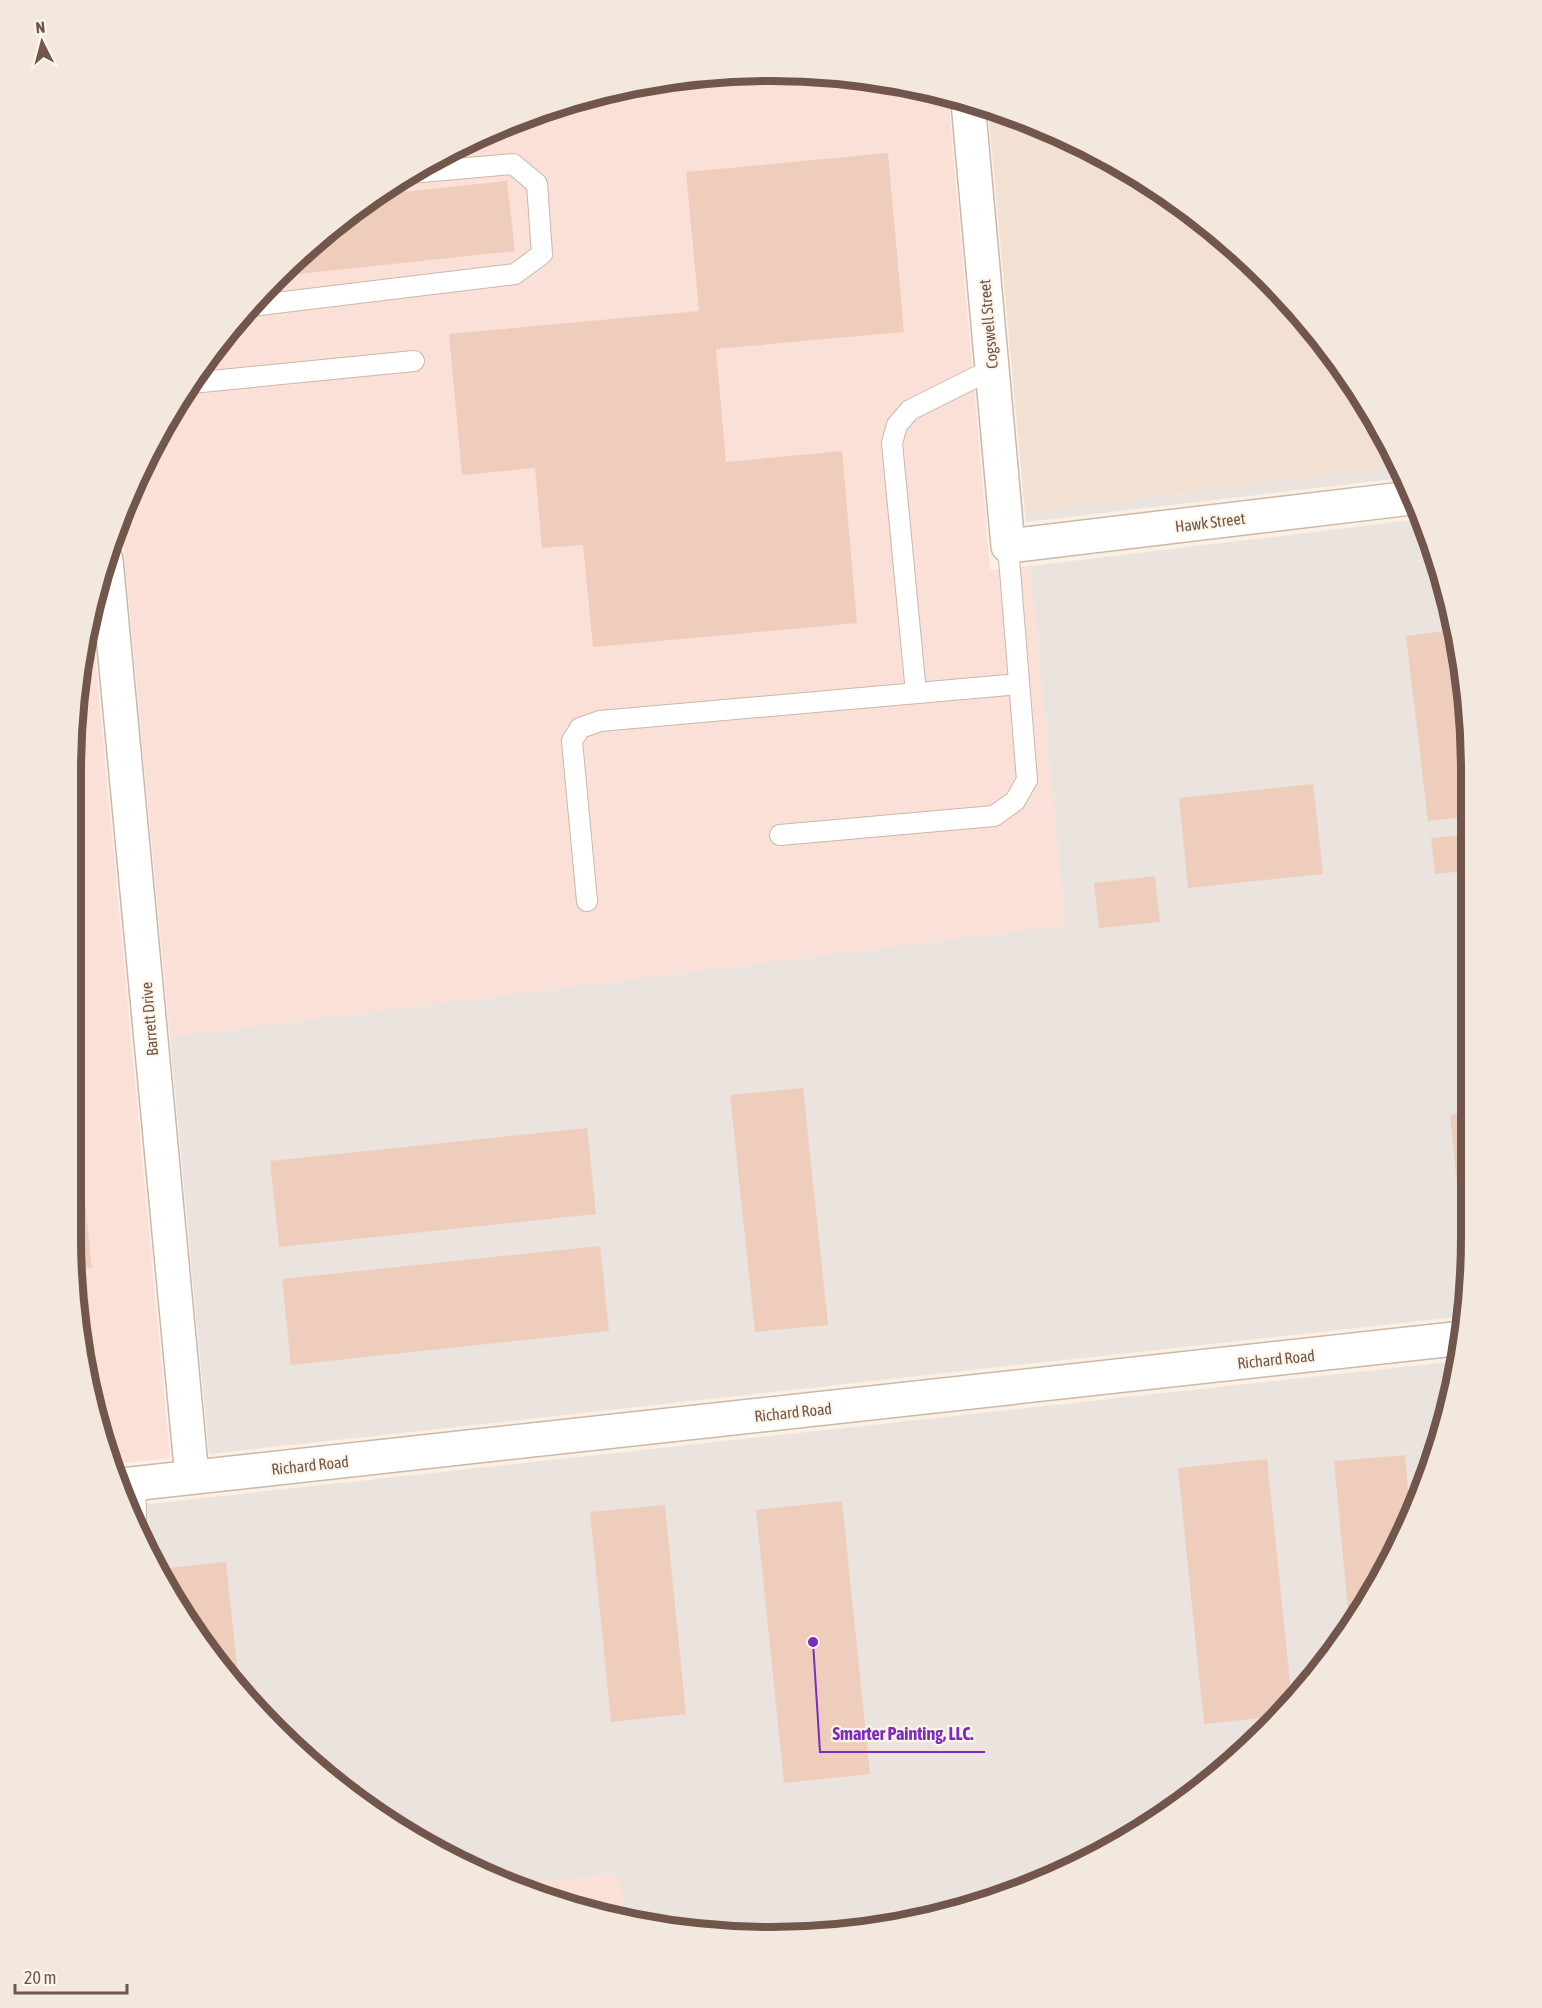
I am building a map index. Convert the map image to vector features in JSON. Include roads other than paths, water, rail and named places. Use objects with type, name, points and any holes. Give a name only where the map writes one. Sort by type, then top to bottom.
[{"type":"street","name":"Cogswell Street","points":[[969,111],[1008,546]]},
{"type":"street","name":"Hawk Street","points":[[1008,546],[1404,499]]},
{"type":"street","name":"Barrett Drive","points":[[107,584],[192,1478]]},
{"type":"street","name":"Richard Road","points":[[128,1484],[1453,1339]]},
{"type":"lane","points":[[263,305],[515,274],[542,254],[537,184],[513,164],[429,171]]},
{"type":"lane","points":[[201,382],[414,361]]},
{"type":"lane","points":[[916,693],[892,443],[897,425],[910,410],[992,369]]},
{"type":"lane","points":[[780,835],[994,816],[1015,801],[1027,780],[1008,546]]},
{"type":"lane","points":[[587,901],[572,741],[580,728],[600,721],[1019,684]]},
{"type":"place","name":"Smarter Painting, LLC.","points":[[813,1642]]}]
